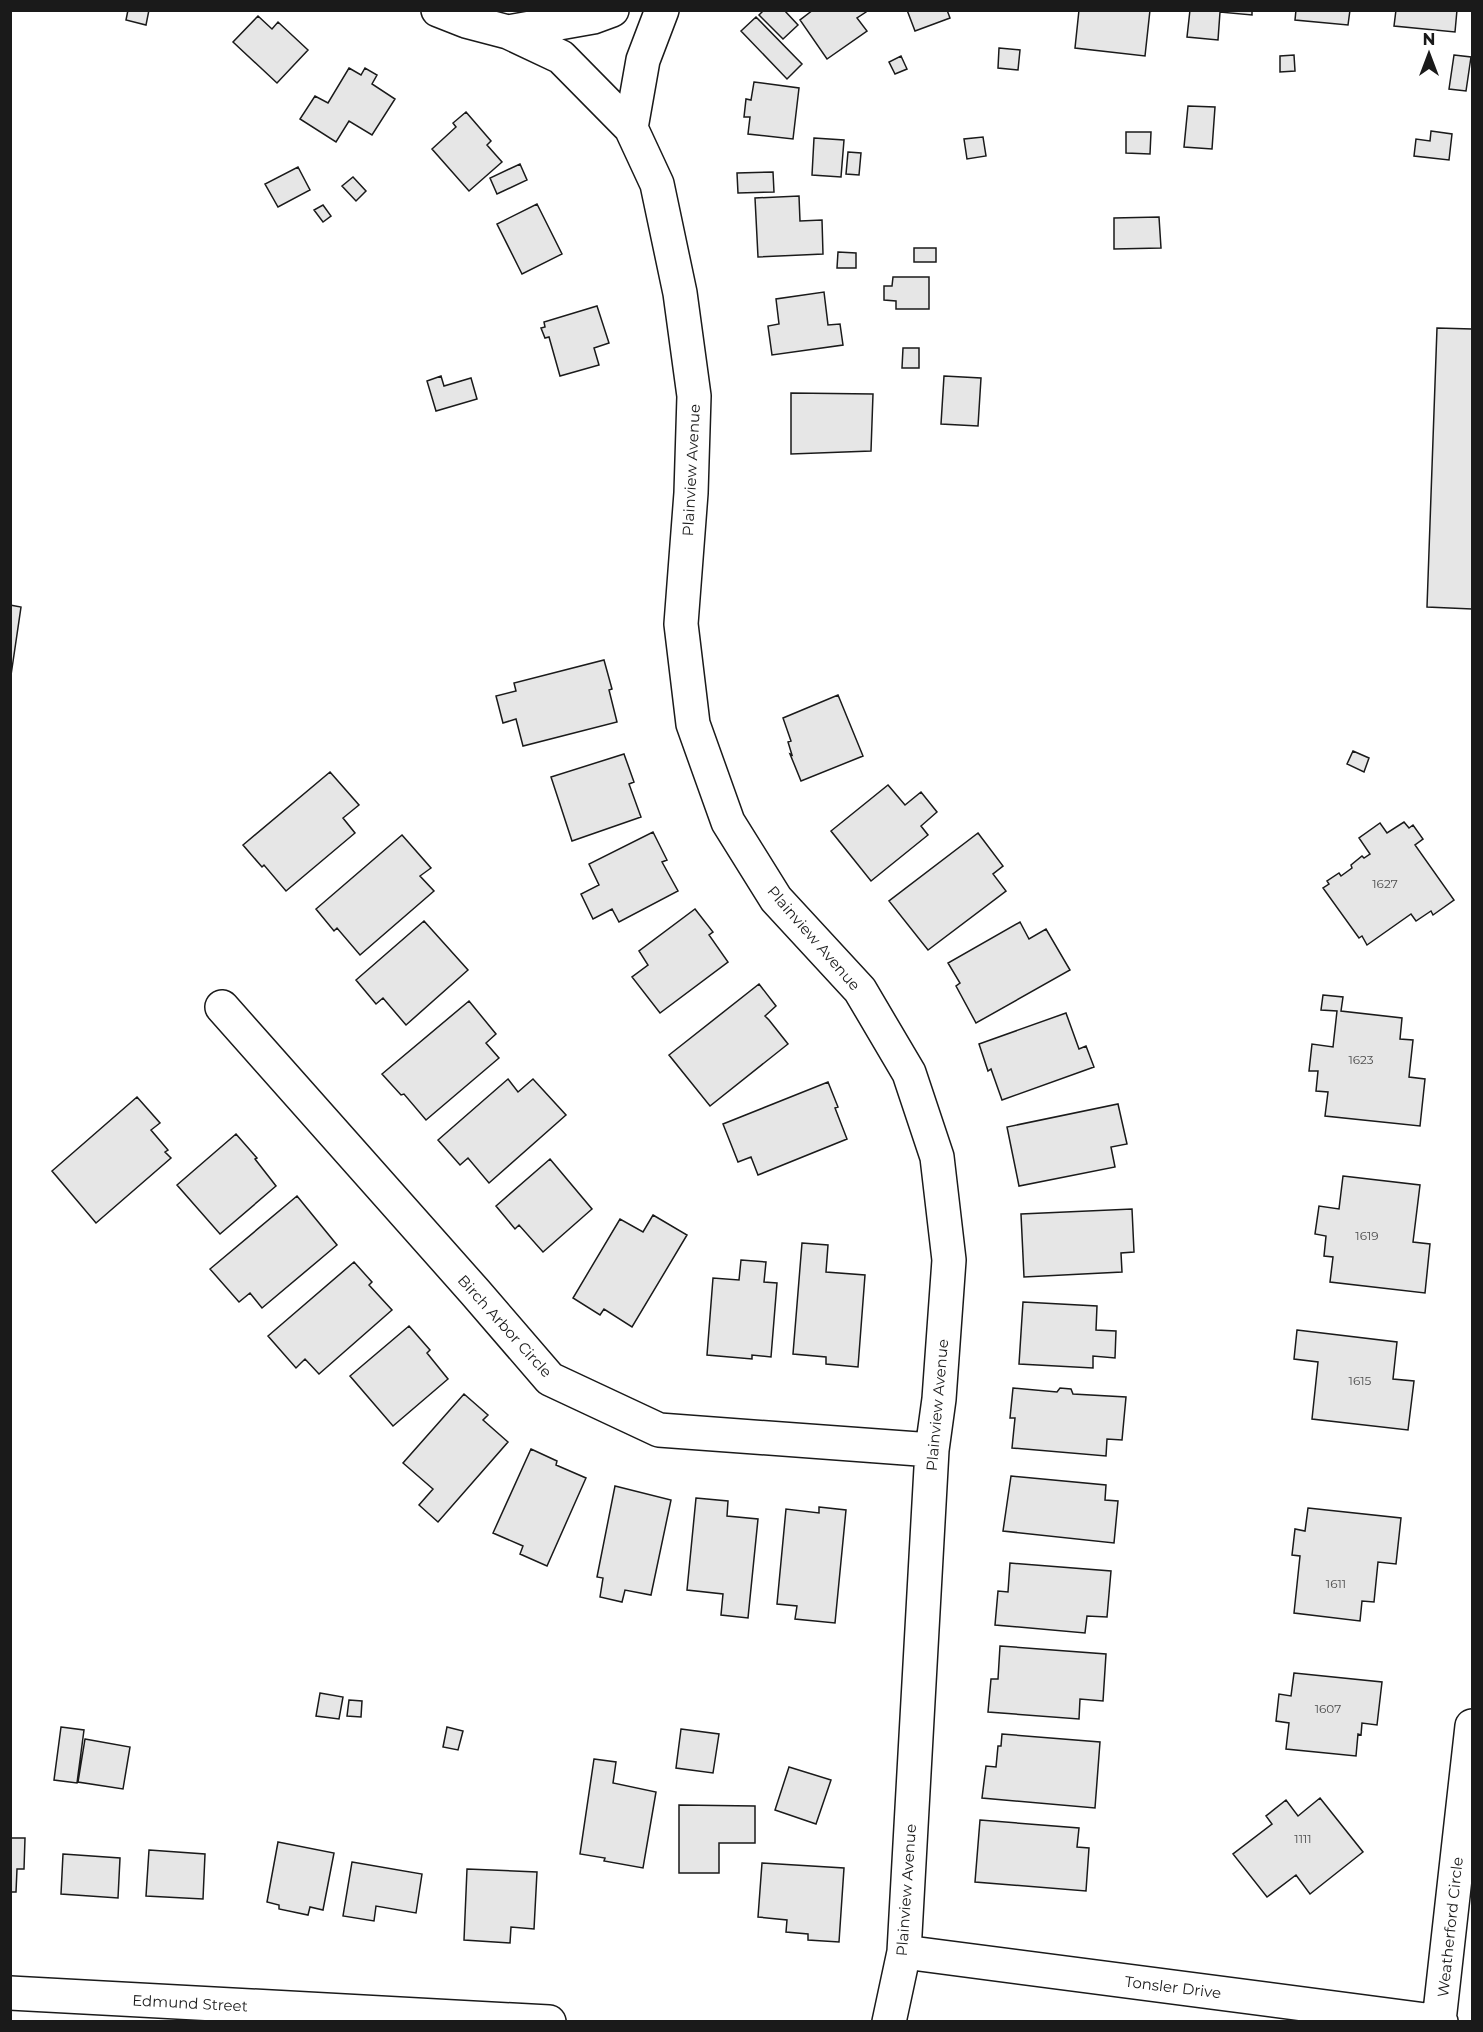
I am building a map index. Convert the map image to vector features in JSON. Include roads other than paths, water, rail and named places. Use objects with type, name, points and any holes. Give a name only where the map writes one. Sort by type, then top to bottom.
[{"type":"street","name":"Plainview Avenue","points":[[438,10],[466,21],[508,32],[561,57],[631,128],[657,184],[680,293],[694,396],[691,493],[681,624],[693,724],[728,822],[776,899],[860,990],[909,1073],[937,1156],[949,1260],[939,1399],[932,1450],[904,1952],[889,2022]]},
{"type":"street","points":[[508,32],[593,16],[612,10]]},
{"type":"street","points":[[631,128],[643,60],[662,10]]},
{"type":"street","name":"Birch Arbor Circle","points":[[222,1007],[550,1379],[659,1430],[932,1450]]},
{"type":"street","name":"Weatherford Circle","points":[[1440,2021],[1473,1726]]},
{"type":"street","name":"Tonsler Drive","points":[[904,1952],[1440,2021]]},
{"type":"street","name":"Edmund Street","points":[[10,1993],[339,2017],[549,2022]]}]
